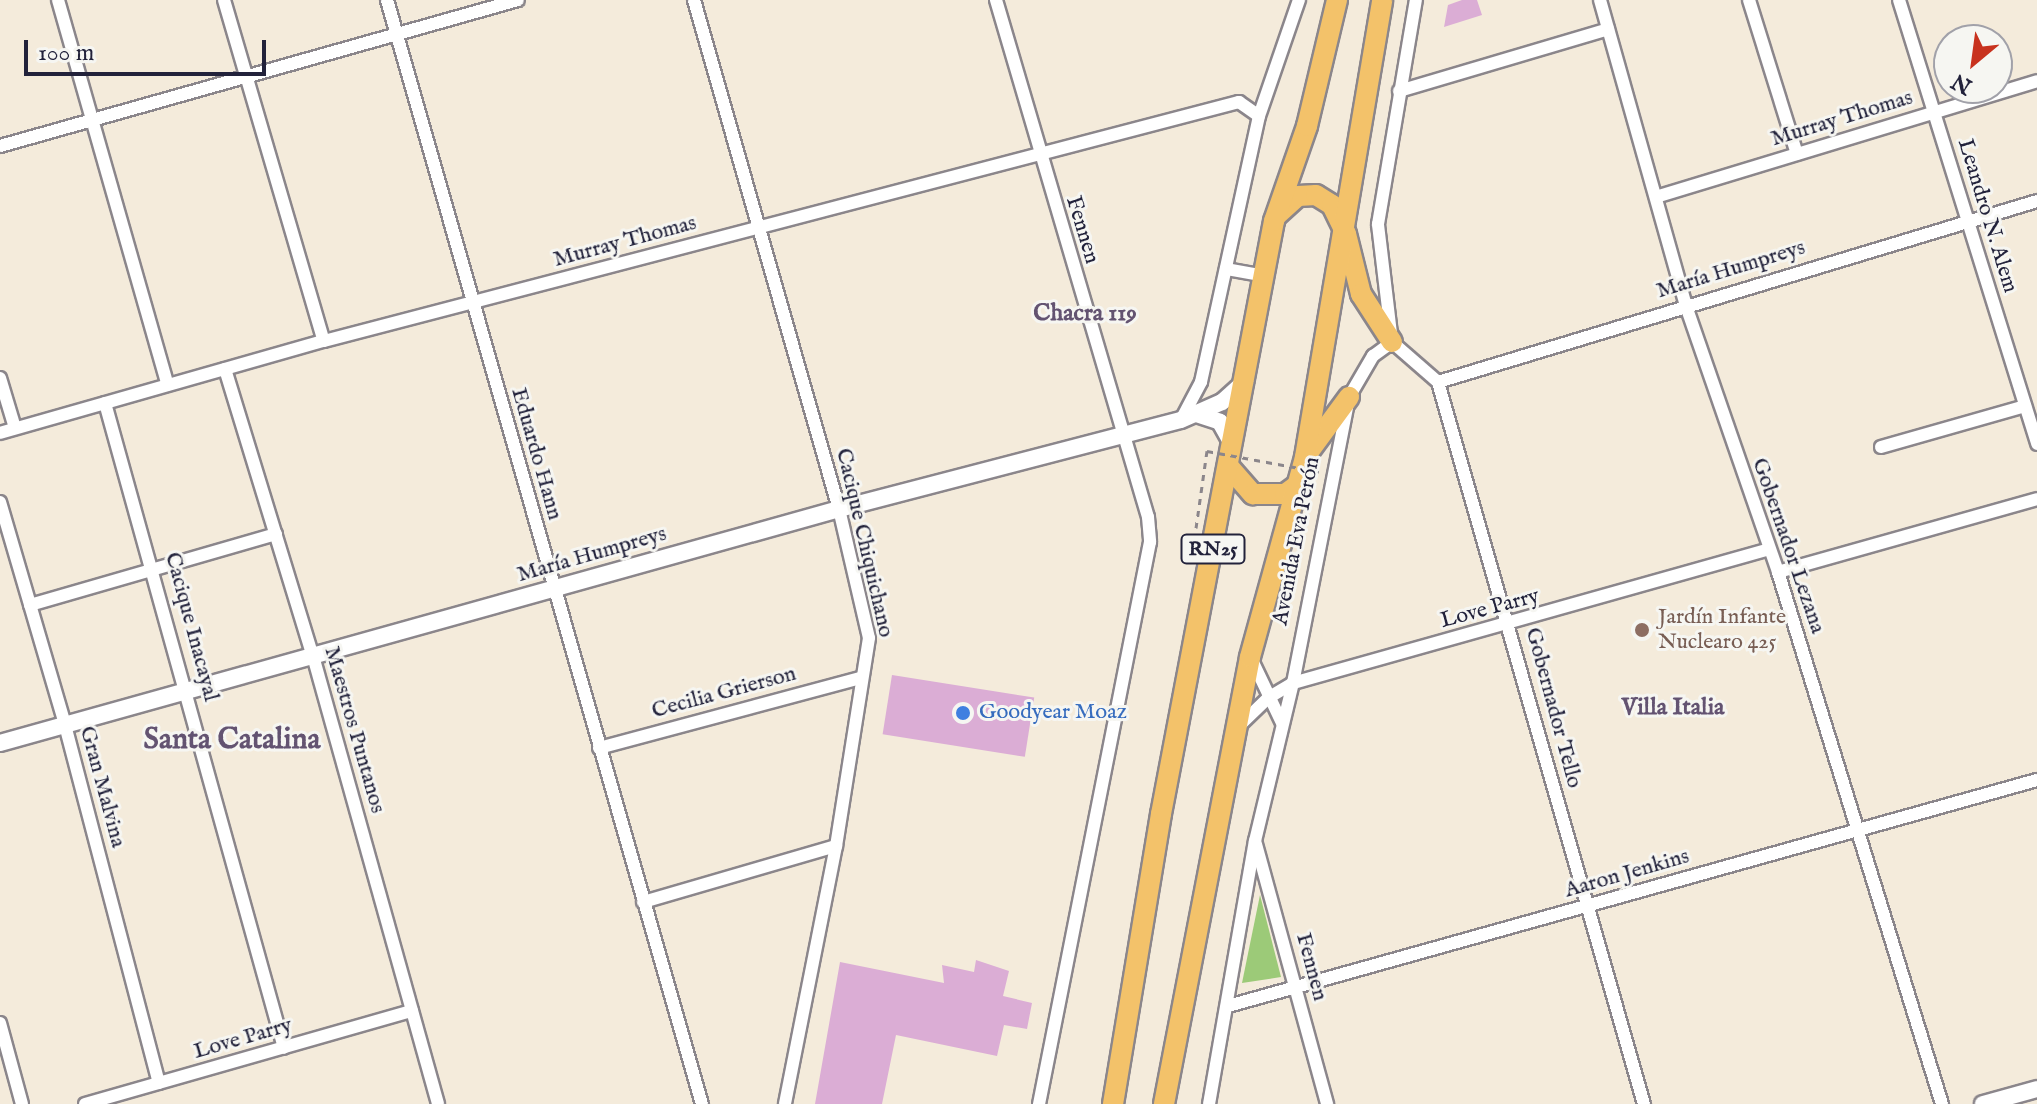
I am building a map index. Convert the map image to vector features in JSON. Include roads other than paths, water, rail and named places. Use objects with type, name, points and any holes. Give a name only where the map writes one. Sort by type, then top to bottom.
[{"type":"main road","name":"RN25","points":[[1113,1104],[1164,800],[1230,468],[1274,221],[1307,126],[1337,0]]},
{"type":"main road","name":"Avenida Eva Perón","points":[[1164,1104],[1250,657],[1305,457],[1346,234],[1382,0]]},
{"type":"main road","points":[[1274,221],[1288,200],[1316,195],[1332,205],[1346,234],[1361,294],[1392,342]]},
{"type":"main road","points":[[1305,457],[1349,397]]},
{"type":"main road","points":[[1230,468],[1253,494],[1277,496],[1299,484]]},
{"type":"street","points":[[58,0],[168,385]]},
{"type":"street","points":[[224,0],[324,341]]},
{"type":"street","name":"Eduardo Hann","points":[[387,0],[702,1104]]},
{"type":"street","points":[[0,146],[518,0]]},
{"type":"street","name":"Cacique Chiquichano","points":[[694,0],[839,509],[869,638],[860,678],[836,846],[785,1104]]},
{"type":"street","name":"Fennen","points":[[996,0],[1038,155],[1148,517],[1147,574],[1039,1104]]},
{"type":"street","points":[[1232,446],[1220,422],[1188,417],[1201,382],[1259,116],[1297,14],[1297,0]]},
{"type":"street","points":[[1416,0],[1378,224],[1392,342],[1438,382]]},
{"type":"street","name":"Gobernador Lezana","points":[[1600,0],[1659,196],[1686,306],[1767,550],[1778,572],[1942,1104]]},
{"type":"street","points":[[1749,0],[1797,154]]},
{"type":"street","name":"Leandro N. Alem","points":[[1899,0],[2037,444]]},
{"type":"street","points":[[1399,91],[1608,29]]},
{"type":"street","name":"Murray Thomas","points":[[1659,196],[2037,81]]},
{"type":"street","name":"Murray Thomas","points":[[0,433],[324,341],[472,305],[1239,102],[1259,116]]},
{"type":"street","name":"María Humpreys","points":[[1438,382],[2037,201]]},
{"type":"street","points":[[1226,269],[1264,276]]},
{"type":"street","name":"Avenida Eva Perón","points":[[1209,1104],[1255,841],[1293,683],[1349,397],[1373,356],[1392,342]]},
{"type":"street","name":"Maestros Puntanos","points":[[225,369],[313,656],[438,1104]]},
{"type":"street","points":[[0,378],[15,428]]},
{"type":"street","name":"María Humpreys","points":[[0,743],[839,509],[1188,417],[1222,402],[1245,381]]},
{"type":"street","name":"Gobernador Tello","points":[[1438,382],[1510,625],[1586,906],[1644,1104]]},
{"type":"street","name":"Cacique Inacayal","points":[[105,403],[155,570],[284,1048]]},
{"type":"street","points":[[1881,447],[2025,406]]},
{"type":"street","points":[[1778,572],[2037,499]]},
{"type":"street","name":"Gran Malvina","points":[[0,502],[65,725],[159,1083]]},
{"type":"street","points":[[30,605],[276,534]]},
{"type":"street","name":"Love Parry","points":[[1237,728],[1268,698],[1293,683],[1510,625],[1767,550]]},
{"type":"street","points":[[1250,657],[1282,723]]},
{"type":"street","name":"Cecilia Grierson","points":[[599,748],[860,678]]},
{"type":"street","name":"Aaron Jenkins","points":[[1228,1006],[2037,780]]},
{"type":"street","name":"Fennen","points":[[1255,841],[1327,1104]]},
{"type":"street","points":[[643,902],[836,846]]},
{"type":"street","name":"Love Parry","points":[[85,1104],[412,1011]]},
{"type":"street","points":[[0,1023],[22,1104]]},
{"type":"street","points":[[1994,1103],[2037,1089]]},
{"type":"place","name":"Jardín Infante Nuclearo 425","points":[[1642,630]]},
{"type":"place","name":"Goodyear Moaz","points":[[963,713]]},
{"type":"district","name":"Chacra 119","points":[[1085,314]]},
{"type":"district","name":"Villa Italia","points":[[1673,708]]},
{"type":"district","name":"Santa Catalina","points":[[232,740]]}]
